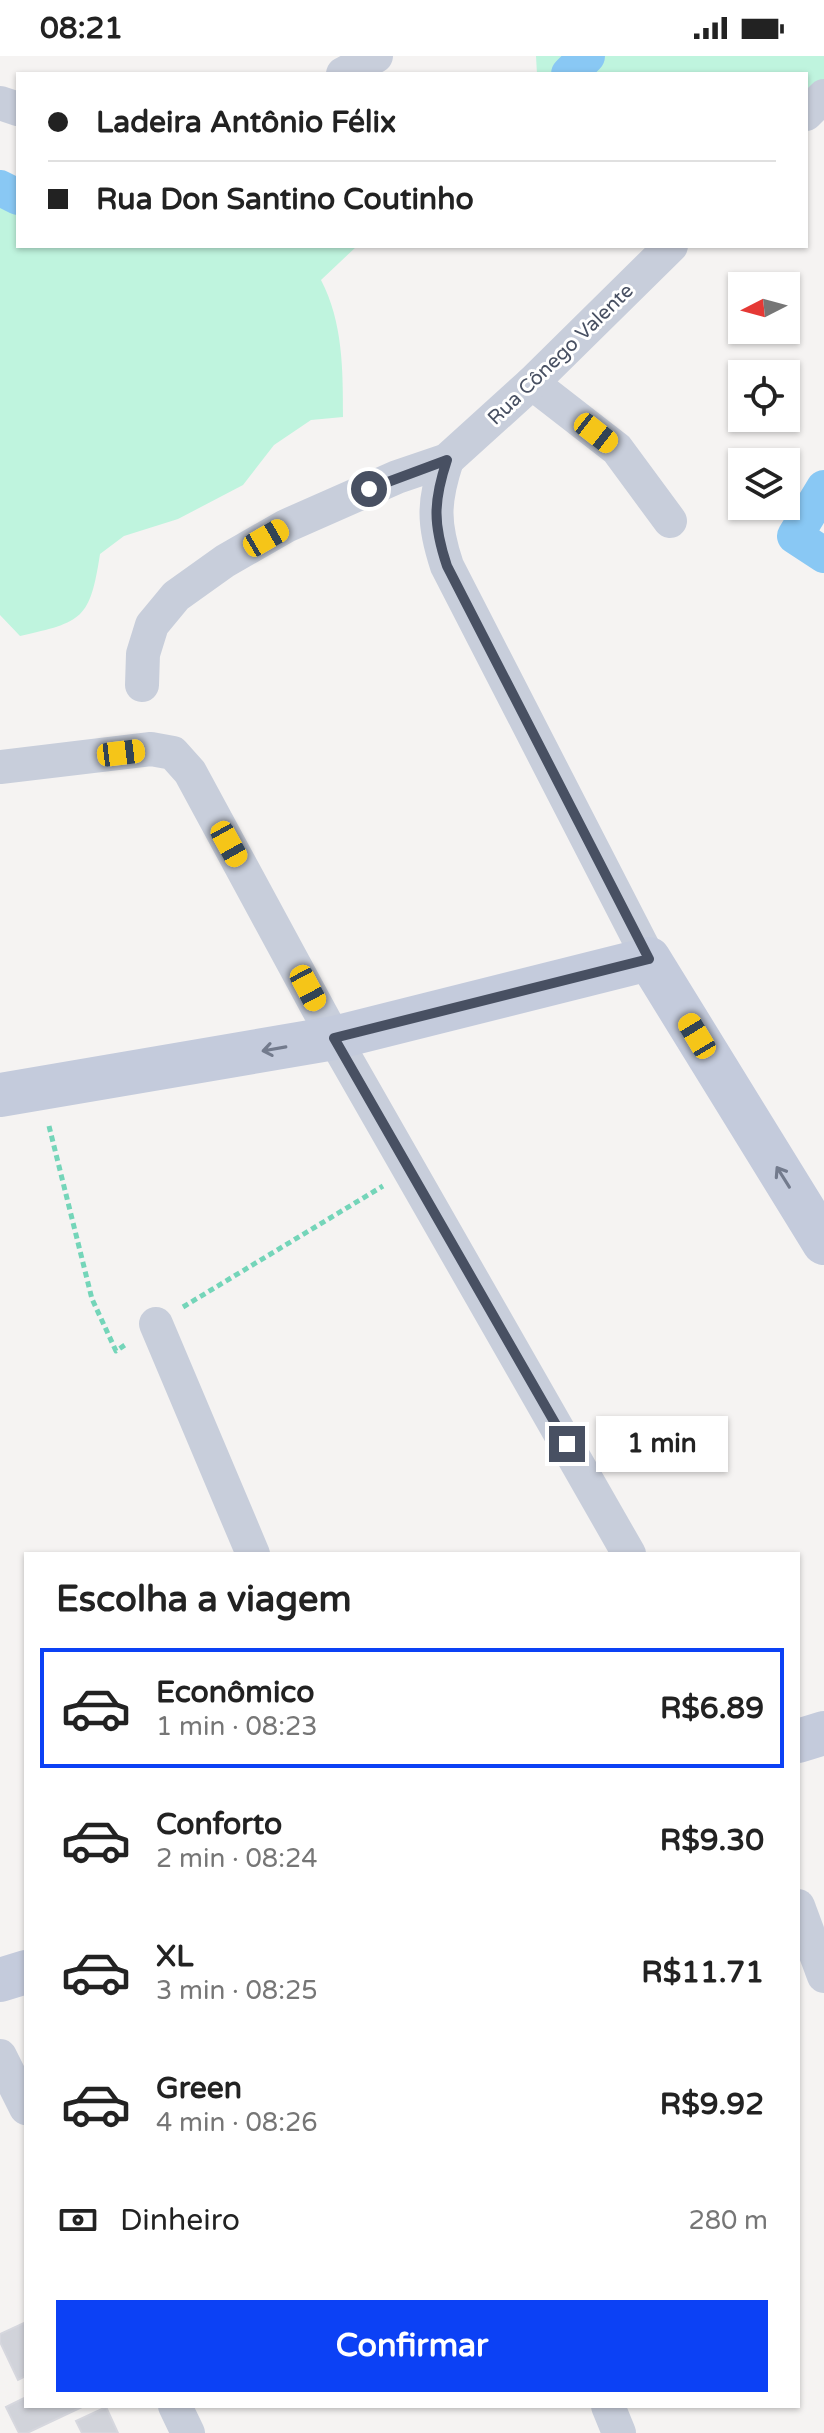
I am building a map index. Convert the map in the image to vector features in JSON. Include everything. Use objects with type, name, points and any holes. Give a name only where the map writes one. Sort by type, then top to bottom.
[{"type":"street","points":[[347,72],[376,56]]},
{"type":"street","points":[[808,112],[824,96]]},
{"type":"street","name":"Rua Cônego Valente","points":[[447,460],[532,383],[669,248]]},
{"type":"street","points":[[532,383],[617,449],[670,521]]},
{"type":"street","points":[[142,685],[143,654],[152,625],[176,596],[225,561],[286,526],[397,477],[447,460]]},
{"type":"street","points":[[447,460],[437,493],[435,519],[447,566],[649,959],[824,1243]]},
{"type":"street","points":[[0,767],[151,749],[173,753],[190,772],[334,1038],[412,1169],[628,1552]]},
{"type":"street","points":[[20,1093],[334,1038],[649,959]]},
{"type":"street","points":[[156,1324],[252,1552]]},
{"type":"street","points":[[800,1740],[824,1733]]},
{"type":"street","points":[[800,1911],[824,1976]]},
{"type":"street","points":[[0,1980],[24,1973]]},
{"type":"street","points":[[0,2056],[24,2104]]},
{"type":"street","points":[[176,2408],[188,2433]]},
{"type":"street","points":[[609,2408],[619,2433]]},
{"type":"path","points":[[20,1093],[92,1299],[116,1351],[412,1169]]},
{"type":"green space","points":[[536,56],[824,56],[824,98],[808,96],[808,72],[537,72]]},
{"type":"green space","points":[[0,175],[16,185],[16,248],[355,248],[321,280],[338,329],[343,417],[311,420],[274,445],[243,485],[178,519],[124,536],[100,554],[87,605],[70,621],[20,636],[0,615]]},
{"type":"building","points":[[24,2323],[24,2377],[18,2380],[0,2342],[0,2334]]},
{"type":"building","points":[[24,2398],[24,2408],[80,2408],[27,2433],[19,2433],[6,2407]]},
{"type":"building","points":[[106,2408],[118,2433],[82,2433],[76,2421]]},
{"type":"waterway","points":[[571,72],[587,56]]},
{"type":"waterway","points":[[0,188],[16,196]]},
{"type":"waterway","points":[[824,488],[795,536],[824,555]]},
{"type":"route","points":[[369,489],[447,460],[437,493],[435,519],[438,541],[447,566],[649,959],[334,1038],[412,1169],[567,1444]]}]
